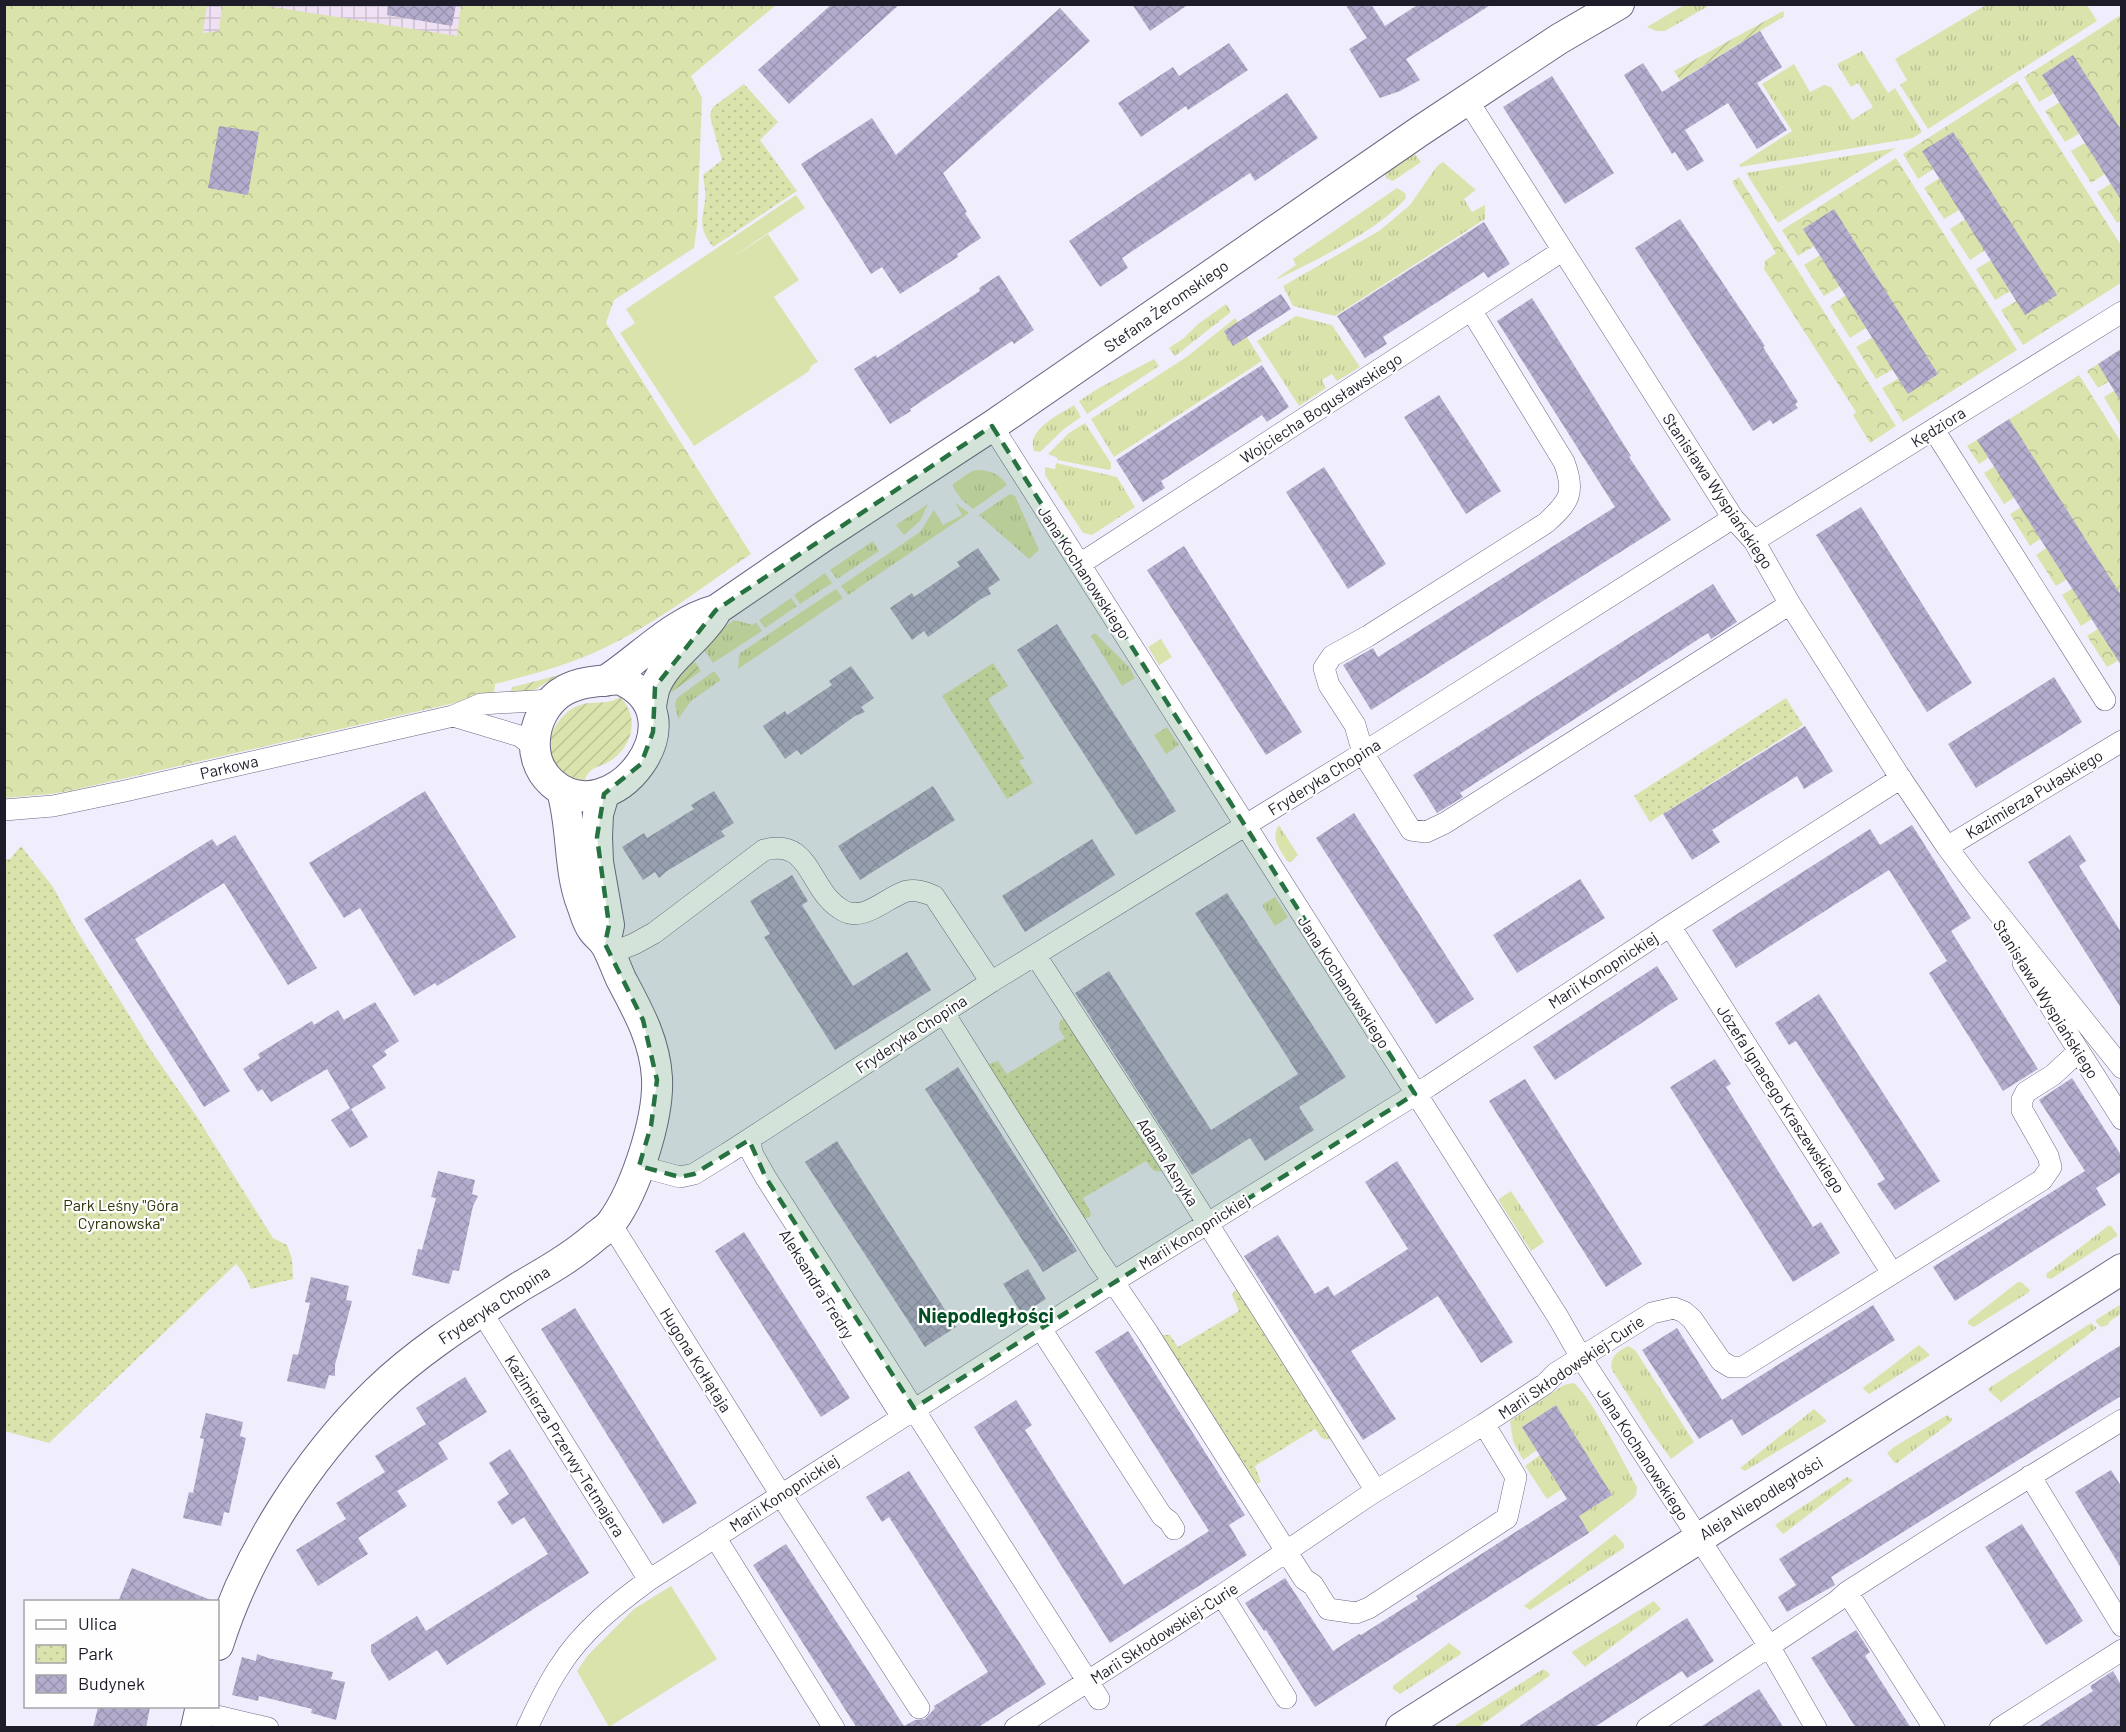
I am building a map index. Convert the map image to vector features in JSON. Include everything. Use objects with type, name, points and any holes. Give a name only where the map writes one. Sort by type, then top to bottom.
[{"type":"street","name":"Stefana Żeromskiego","points":[[605,681],[678,626],[699,615],[716,610],[992,426],[1356,175],[1559,39],[1619,4]]},
{"type":"street","name":"Stanisława Wyspiańskiego","points":[[1468,100],[1733,518],[1754,542],[1790,604],[1947,847],[2121,1068]]},
{"type":"street","name":"Wojciecha Bogusławskiego","points":[[1080,564],[1562,251]]},
{"type":"street","points":[[1471,310],[1564,462],[1570,479],[1571,491],[1563,508],[1546,523],[1368,636],[1332,656],[1324,668],[1329,685],[1355,725],[1363,753],[1411,830],[1426,832],[1465,810],[1790,604]]},
{"type":"street","name":"Kędziora","points":[[1754,542],[2121,312]]},
{"type":"street","name":"Jana Kochanowskiego","points":[[992,426],[1558,1317],[1582,1359],[1769,1646],[1816,1728]]},
{"type":"street","points":[[1934,429],[2105,700]]},
{"type":"street","name":"Fryderyka Chopina","points":[[219,1642],[242,1583],[277,1517],[309,1470],[376,1392],[424,1351],[482,1311],[578,1251],[611,1224],[632,1186],[639,1166],[680,1177],[694,1174],[991,982],[1363,753],[1733,518]]},
{"type":"street","name":"Stefana Żeromskiego","points":[[651,706],[656,687],[664,672],[707,627],[716,610]]},
{"type":"street","points":[[619,680],[627,683],[651,706],[654,715],[650,744],[641,764],[623,782],[604,794],[574,796],[562,791],[543,772],[534,747],[535,733],[542,714],[551,700],[567,689],[587,682],[605,681],[619,680]]},
{"type":"street","name":"Parkowa","points":[[4,810],[53,806],[453,716],[481,704],[551,700]]},
{"type":"street","name":"Parkowa","points":[[453,716],[520,736],[534,747]]},
{"type":"street","name":"Kazimierza Pułaskiego","points":[[1947,847],[2121,741]]},
{"type":"street","name":"Marii Konopnickiej","points":[[527,1728],[560,1666],[581,1639],[614,1606],[649,1580],[1113,1282],[1415,1094],[1670,926],[1901,778]]},
{"type":"street","points":[[562,791],[568,811],[573,864],[580,902],[592,929],[607,949],[643,1020],[655,1060],[657,1080],[655,1107],[639,1166]]},
{"type":"street","points":[[604,794],[598,814],[597,862],[609,925],[607,949]]},
{"type":"street","points":[[607,949],[634,944],[654,933],[764,850],[783,847],[801,858],[824,895],[835,906],[847,913],[861,914],[908,891],[922,891],[934,896],[991,982]]},
{"type":"street","name":"Stanisława Wyspiańskiego","points":[[1971,879],[2121,1119]]},
{"type":"street","name":"Józefa Ignacego Kraszewskiego","points":[[1670,926],[1892,1273]]},
{"type":"street","name":"Adama Asnyka","points":[[1036,956],[1376,1491]]},
{"type":"street","points":[[944,1013],[1304,1579],[1313,1586],[1328,1609],[1356,1613],[1369,1608],[1507,1518],[1516,1477],[1484,1424]]},
{"type":"street","name":"Marii Skłodowskiej-Curie","points":[[1015,1728],[1094,1691],[1222,1595],[1286,1551],[1376,1491],[1484,1424],[1545,1383],[1556,1373],[1582,1359],[1652,1313],[1674,1308],[1684,1312],[1692,1319],[1721,1361],[1731,1367],[1743,1367],[2042,1180],[2051,1167],[2048,1156],[2022,1110],[2022,1100],[2026,1092],[2054,1075],[2078,1052]]},
{"type":"street","points":[[741,1145],[766,1178],[908,1413],[1094,1691]]},
{"type":"street","name":"Hugona Kołłątaja","points":[[611,1224],[918,1708]]},
{"type":"street","name":"Aleja Niepodległości","points":[[1401,1728],[2121,1269]]},
{"type":"street","name":"Kazimierza Przerwy-Tetmajera","points":[[482,1311],[649,1580]]},
{"type":"street","points":[[1041,1329],[1162,1516],[1174,1529]]},
{"type":"street","points":[[1658,1725],[1847,1593],[2121,1420]]},
{"type":"street","points":[[2030,1476],[2120,1622]]},
{"type":"street","points":[[715,1537],[834,1728]]},
{"type":"street","points":[[1847,1593],[1934,1728]]},
{"type":"street","points":[[1222,1595],[1286,1698]]},
{"type":"street","points":[[2000,1728],[2121,1650]]},
{"type":"street","points":[[199,1715],[268,1728]]},
{"type":"highlighted area","points":[[992,426],[1415,1094],[914,1408],[766,1178],[749,1140],[694,1174],[680,1177],[639,1166],[651,1126],[657,1080],[643,1020],[605,944],[609,925],[597,837],[604,794],[641,764],[653,732],[655,687],[716,610]]},
{"type":"shaded area","points":[[207,5],[512,5],[503,43],[203,34]]},
{"type":"green space","points":[[4,5],[207,5],[203,33],[219,31],[222,5],[261,5],[457,36],[461,5],[776,5],[691,76],[702,98],[697,227],[694,248],[614,300],[606,323],[751,554],[639,630],[587,656],[535,674],[495,684],[494,694],[69,791],[5,798]]},
{"type":"green space","points":[[1684,5],[1710,5],[1665,31],[1656,31],[1647,27]]},
{"type":"green space","points":[[1986,5],[2087,5],[2097,21],[1928,129],[1900,85],[1907,80],[1895,59]]},
{"type":"green space","points":[[1783,11],[1783,17],[1680,80],[1674,71]]},
{"type":"green space","points":[[2121,15],[2121,221],[2117,223],[2097,192],[2114,182],[2108,172],[2091,183],[2071,151],[2088,141],[2082,132],[2065,142],[2045,111],[2062,101],[2056,92],[2039,102],[2024,77]]},
{"type":"green space","points":[[1862,51],[1888,93],[1895,88],[1922,132],[1913,138],[1740,167],[1739,165],[1792,131],[1762,84],[1794,64],[1810,92],[1824,85],[1831,87],[1852,120],[1873,107],[1858,83],[1851,87],[1837,64]]},
{"type":"green space","points":[[2017,81],[2121,245],[2121,283],[2023,345],[2001,310],[2020,299],[2014,289],[1995,300],[1976,269],[1993,259],[1987,249],[1970,260],[1950,229],[1967,218],[1961,209],[1944,219],[1924,188],[1941,177],[1935,168],[1918,179],[1903,154]]},
{"type":"green space","points":[[744,84],[778,122],[760,140],[797,191],[713,247],[702,224],[705,197],[703,175],[722,160],[710,115],[713,107]]},
{"type":"green space","points":[[1896,148],[1778,223],[1746,173]]},
{"type":"green space","points":[[1414,153],[1421,162],[1393,181],[1386,178],[1387,171]]},
{"type":"green space","points":[[1896,158],[2017,350],[1903,422],[1882,388],[1901,377],[1895,368],[1876,379],[1856,347],[1875,336],[1869,326],[1850,338],[1830,306],[1848,294],[1842,285],[1824,296],[1804,265],[1822,254],[1816,245],[1798,256],[1782,230]]},
{"type":"green space","points":[[1443,162],[1476,190],[1464,199],[1472,212],[1485,205],[1485,219],[1335,316],[1293,306],[1283,286],[1379,231],[1410,205],[1437,166]]},
{"type":"green space","points":[[1739,177],[1896,426],[1870,443],[1853,415],[1856,412],[1764,269],[1765,261],[1776,253],[1732,182]]},
{"type":"green space","points":[[1397,188],[1405,193],[1406,198],[1364,233],[1277,278],[1296,265],[1293,259]]},
{"type":"green space","points":[[796,195],[805,208],[727,261],[768,234],[799,280],[774,297],[818,362],[812,365],[808,372],[694,446],[620,333],[635,323],[626,309]]},
{"type":"green space","points":[[1226,304],[1231,312],[1175,356],[1169,348]]},
{"type":"green space","points":[[1296,316],[1332,325],[1360,367],[1337,381],[1332,374],[1322,380],[1326,388],[1299,406],[1257,341]]},
{"type":"green space","points":[[1235,318],[1262,361],[1114,457],[1091,419],[1188,356]]},
{"type":"green space","points":[[2121,349],[2121,426],[2104,397],[2117,389],[2111,380],[2098,388],[2087,371]]},
{"type":"green space","points":[[1154,359],[1159,366],[1087,414],[1079,401]]},
{"type":"green space","points":[[2079,375],[2121,442],[2121,659],[2107,667],[2087,636],[2101,627],[2095,617],[2081,626],[2062,595],[2075,587],[2069,578],[2056,586],[2036,555],[2049,546],[2043,537],[2030,546],[2010,514],[2023,506],[2017,496],[2004,504],[1984,473],[1997,465],[1991,456],[1979,464],[1967,446]]},
{"type":"green space","points":[[1074,405],[1081,417],[1064,429],[1040,452],[1034,451],[1033,443],[1039,429]]},
{"type":"green space","points":[[1085,423],[1111,463],[1109,470],[1057,460],[1057,457],[1048,454],[1069,433]]},
{"type":"green space","points":[[1056,463],[1117,477],[1135,507],[1092,535],[1083,533],[1045,475],[1045,467],[1055,469]]},
{"type":"green space","points":[[979,470],[995,474],[1007,485],[973,509],[961,499],[953,484],[972,471]]},
{"type":"green space","points":[[1010,494],[1015,496],[1039,550],[1029,559],[979,515]]},
{"type":"green space","points":[[955,503],[969,513],[848,595],[841,586],[920,532],[934,510],[943,525],[962,515]]},
{"type":"green space","points":[[928,504],[920,521],[904,535],[896,525]]},
{"type":"green space","points":[[873,541],[879,551],[837,579],[830,570]]},
{"type":"green space","points":[[825,573],[832,583],[800,604],[794,595]]},
{"type":"green space","points":[[836,589],[843,598],[738,669],[739,654]]},
{"type":"green space","points":[[791,598],[797,606],[765,628],[759,620]]},
{"type":"green space","points":[[734,620],[753,625],[756,622],[762,631],[713,663],[701,645]]},
{"type":"green space","points":[[1095,633],[1129,667],[1135,678],[1122,686],[1091,636]]},
{"type":"green space","points":[[1161,639],[1172,657],[1159,665],[1148,647]]},
{"type":"green space","points":[[690,655],[701,671],[667,695]]},
{"type":"green space","points":[[993,663],[1008,686],[988,699],[1024,758],[1019,761],[1033,783],[1007,799],[942,696]]},
{"type":"green space","points":[[714,671],[721,680],[692,700],[678,719],[675,704],[677,698]]},
{"type":"green space","points":[[559,675],[534,690],[508,695],[513,687]]},
{"type":"green space","points":[[620,697],[630,712],[632,721],[626,745],[620,753],[593,769],[584,781],[562,772],[554,764],[549,746],[557,724],[567,712],[580,705],[615,700]]},
{"type":"green space","points":[[1786,698],[1803,725],[1650,822],[1634,796]]},
{"type":"green space","points":[[1167,727],[1179,745],[1166,754],[1154,735]]},
{"type":"green space","points":[[1279,825],[1298,855],[1291,862],[1287,861],[1277,843],[1275,834]]},
{"type":"green space","name":"Park Leśny \"Góra Cyranowska\"","points":[[21,846],[53,887],[77,931],[152,1052],[197,1117],[273,1238],[287,1245],[292,1259],[293,1279],[251,1289],[236,1264],[49,1443],[4,1431],[4,859],[10,859]]},
{"type":"green space","points":[[1275,897],[1288,917],[1275,926],[1262,905]]},
{"type":"green space","points":[[1064,1018],[1069,1019],[1162,1171],[1154,1170],[1146,1161],[1083,1198],[1091,1213],[1090,1217],[1083,1219],[989,1070],[989,1064],[998,1061],[1007,1074],[1065,1038],[1059,1029],[1060,1021]]},
{"type":"green space","points":[[1511,1191],[1544,1242],[1531,1251],[1499,1201]]},
{"type":"green space","points":[[2111,1226],[2117,1236],[2051,1279],[2047,1278],[2046,1274]]},
{"type":"green space","points":[[2018,1282],[2030,1290],[2028,1293],[1974,1327],[1968,1324],[1968,1321]]},
{"type":"green space","points":[[1240,1289],[1332,1435],[1330,1439],[1325,1439],[1315,1429],[1255,1466],[1261,1482],[1254,1485],[1159,1338],[1163,1335],[1170,1335],[1178,1347],[1239,1311],[1232,1295],[1235,1290]]},
{"type":"green space","points":[[2121,1304],[2121,1314],[2108,1325],[2101,1327],[2096,1322],[2096,1320]]},
{"type":"green space","points":[[2091,1323],[2097,1328],[2001,1402],[1988,1390],[1989,1388]]},
{"type":"green space","points":[[1919,1345],[1929,1356],[1869,1394],[1863,1389],[1864,1387]]},
{"type":"green space","points":[[1628,1346],[1635,1350],[1694,1442],[1671,1459],[1612,1370],[1613,1358]]},
{"type":"green space","points":[[1573,1383],[1580,1389],[1597,1414],[1637,1487],[1633,1499],[1589,1533],[1579,1516],[1611,1495],[1556,1405],[1522,1427],[1537,1450],[1523,1460],[1513,1441],[1510,1421],[1564,1385]]},
{"type":"green space","points":[[1814,1409],[1826,1422],[1745,1471],[1740,1468]]},
{"type":"green space","points":[[1947,1415],[1952,1419],[1951,1422],[1897,1463],[1887,1453],[1894,1447]]},
{"type":"green space","points":[[1540,1455],[1562,1489],[1547,1499],[1525,1466]]},
{"type":"green space","points":[[1847,1477],[1853,1480],[1783,1534],[1775,1525]]},
{"type":"green space","points":[[1615,1534],[1624,1544],[1624,1548],[1530,1610],[1524,1606]]},
{"type":"green space","points":[[671,1586],[717,1659],[609,1727],[577,1671],[588,1655],[634,1609]]},
{"type":"green space","points":[[1654,1601],[1660,1610],[1585,1667],[1572,1653],[1573,1651]]},
{"type":"green space","points":[[1449,1643],[1461,1654],[1400,1694],[1393,1689],[1393,1686]]},
{"type":"green space","points":[[1543,1669],[1550,1674],[1549,1676],[1479,1727],[1453,1727]]},
{"type":"building","points":[[388,4],[456,4],[452,26],[387,15]]},
{"type":"building","points":[[832,4],[900,4],[789,104],[758,70]]},
{"type":"building","points":[[1132,4],[1189,4],[1150,31]]},
{"type":"building","points":[[1345,4],[1371,4],[1385,26],[1419,4],[1492,4],[1406,59],[1420,80],[1400,91],[1380,98],[1349,49],[1367,38]]},
{"type":"building","points":[[1060,8],[1090,41],[943,173],[981,238],[957,254],[958,257],[900,294],[882,267],[871,274],[801,164],[872,118],[896,155]]},
{"type":"building","points":[[1760,31],[1782,67],[1757,83],[1787,130],[1757,149],[1728,103],[1685,130],[1704,161],[1687,171],[1675,152],[1672,154],[1624,75],[1643,63],[1662,92]]},
{"type":"building","points":[[1229,43],[1248,70],[1188,110],[1186,106],[1141,137],[1118,103],[1173,67],[1179,76]]},
{"type":"building","points":[[2073,55],[2121,130],[2121,200],[2042,75]]},
{"type":"building","points":[[1552,76],[1614,173],[1565,204],[1503,107]]},
{"type":"building","points":[[1287,93],[1318,138],[1255,181],[1250,173],[1122,258],[1128,268],[1100,287],[1069,241]]},
{"type":"building","points":[[219,126],[259,132],[248,195],[208,188]]},
{"type":"building","points":[[1953,132],[2057,295],[2025,315],[1922,151]]},
{"type":"building","points":[[1834,209],[1938,374],[1908,394],[1803,229]]},
{"type":"building","points":[[1680,219],[1765,346],[1763,347],[1798,402],[1795,404],[1798,408],[1773,424],[1770,420],[1753,431],[1635,248]]},
{"type":"building","points":[[1484,222],[1510,264],[1488,278],[1484,272],[1383,337],[1387,344],[1365,358],[1337,316]]},
{"type":"building","points":[[999,275],[1034,330],[1014,344],[1012,341],[890,424],[854,369],[876,355],[877,358],[980,291],[979,288]]},
{"type":"building","points":[[1281,294],[1291,309],[1233,346],[1224,331]]},
{"type":"building","points":[[1532,298],[1631,456],[1629,457],[1671,520],[1371,710],[1343,665],[1373,648],[1378,657],[1615,507],[1497,321]]},
{"type":"building","points":[[2121,349],[2121,402],[2098,364]]},
{"type":"building","points":[[1262,365],[1289,407],[1267,422],[1262,415],[1161,481],[1165,488],[1143,502],[1116,460]]},
{"type":"building","points":[[1439,395],[1501,491],[1466,514],[1404,417]]},
{"type":"building","points":[[2009,419],[2121,595],[2121,665],[1977,440]]},
{"type":"building","points":[[1324,467],[1386,564],[1348,589],[1286,492]]},
{"type":"building","points":[[1861,507],[1972,683],[1927,712],[1816,535]]},
{"type":"building","points":[[1184,546],[1302,732],[1266,755],[1147,570]]},
{"type":"building","points":[[978,548],[1000,580],[988,588],[991,594],[928,637],[924,631],[912,640],[890,608],[912,593],[914,597],[960,566],[957,562]]},
{"type":"building","points":[[1713,584],[1737,622],[1711,639],[1708,633],[1460,793],[1463,797],[1437,813],[1413,775]]},
{"type":"building","points":[[1057,624],[1176,811],[1136,835],[1017,650]]},
{"type":"building","points":[[851,666],[874,698],[861,707],[865,712],[855,716],[801,755],[797,750],[785,759],[763,726],[785,711],[787,715],[832,685],[829,681]]},
{"type":"building","points":[[2054,677],[2082,722],[1976,788],[1948,744]]},
{"type":"building","points":[[1805,726],[1833,771],[1804,789],[1797,776],[1757,801],[1712,830],[1720,842],[1692,860],[1663,814]]},
{"type":"building","points":[[933,786],[955,820],[860,880],[838,846]]},
{"type":"building","points":[[425,791],[516,937],[437,986],[435,983],[414,996],[360,908],[344,918],[309,863]]},
{"type":"building","points":[[714,791],[734,823],[721,831],[725,836],[659,878],[655,872],[643,880],[622,847],[644,833],[647,838],[694,809],[691,805]]},
{"type":"building","points":[[1354,813],[1474,999],[1436,1024],[1316,838]]},
{"type":"building","points":[[1912,825],[1971,918],[1951,931],[2038,1069],[2003,1091],[1929,973],[1947,961],[1889,870],[1736,968],[1712,930],[1870,829],[1880,845]]},
{"type":"building","points":[[235,835],[317,968],[288,985],[224,883],[135,939],[230,1091],[204,1107],[84,919],[212,839],[217,846]]},
{"type":"building","points":[[2070,835],[2086,861],[2079,866],[2121,932],[2121,1008],[2028,862]]},
{"type":"building","points":[[1092,839],[1115,875],[1025,932],[1002,896]]},
{"type":"building","points":[[792,875],[808,901],[802,905],[853,986],[907,952],[931,990],[835,1050],[764,937],[770,934],[750,901]]},
{"type":"building","points":[[1580,879],[1605,918],[1517,973],[1493,935]]},
{"type":"building","points":[[1227,893],[1346,1077],[1299,1107],[1314,1130],[1265,1161],[1250,1138],[1192,1175],[1075,993],[1109,971],[1211,1130],[1298,1074],[1195,913]]},
{"type":"building","points":[[1657,966],[1678,999],[1555,1080],[1533,1047]]},
{"type":"building","points":[[1819,994],[1940,1181],[1895,1210],[1877,1184],[1885,1179],[1796,1041],[1789,1045],[1775,1023]]},
{"type":"building","points":[[375,1002],[399,1041],[384,1051],[387,1055],[372,1066],[386,1088],[351,1109],[368,1137],[350,1148],[331,1120],[350,1108],[327,1069],[271,1102],[262,1089],[258,1092],[243,1069],[260,1058],[258,1054],[312,1021],[314,1025],[338,1010],[344,1020]]},
{"type":"building","points":[[1715,1059],[1731,1084],[1726,1087],[1813,1227],[1821,1222],[1840,1253],[1793,1282],[1670,1087]]},
{"type":"building","points":[[958,1067],[1077,1251],[1043,1272],[925,1089]]},
{"type":"building","points":[[2072,1078],[2121,1155],[2121,1172],[2096,1188],[2106,1205],[1955,1301],[1933,1267],[2085,1171],[2039,1100]]},
{"type":"building","points":[[1525,1079],[1642,1264],[1606,1287],[1489,1101]]},
{"type":"building","points":[[837,1141],[956,1327],[925,1347],[805,1162]]},
{"type":"building","points":[[1397,1161],[1513,1342],[1481,1363],[1438,1296],[1351,1351],[1396,1419],[1363,1440],[1244,1256],[1278,1235],[1315,1294],[1328,1286],[1334,1296],[1408,1249],[1365,1182]]},
{"type":"building","points":[[438,1171],[475,1180],[472,1194],[478,1196],[473,1206],[459,1271],[453,1270],[449,1284],[412,1275],[418,1249],[422,1250],[436,1198],[431,1197]]},
{"type":"building","points":[[744,1232],[850,1398],[821,1417],[715,1251]]},
{"type":"building","points":[[1028,1269],[1046,1299],[1022,1314],[1003,1284]]},
{"type":"building","points":[[311,1277],[349,1286],[346,1300],[352,1301],[335,1365],[335,1376],[329,1375],[325,1389],[287,1381],[293,1354],[298,1355],[310,1303],[305,1302]]},
{"type":"building","points":[[1873,1305],[1895,1340],[1742,1436],[1732,1419],[1699,1439],[1642,1350],[1677,1328],[1722,1400]]},
{"type":"building","points":[[575,1308],[697,1503],[663,1524],[541,1329]]},
{"type":"building","points":[[1128,1331],[1245,1515],[1229,1525],[1247,1555],[1110,1643],[974,1427],[1016,1400],[1032,1425],[1025,1430],[1124,1585],[1209,1531],[1095,1352]]},
{"type":"building","points":[[2121,1345],[2121,1396],[1831,1577],[1835,1585],[1787,1612],[1778,1597],[1796,1585],[1779,1559]]},
{"type":"building","points":[[465,1377],[487,1412],[438,1443],[448,1459],[397,1491],[407,1506],[358,1538],[368,1554],[318,1586],[296,1550],[346,1519],[336,1503],[385,1472],[375,1456],[426,1424],[416,1408]]},
{"type":"building","points":[[1556,1405],[1612,1495],[1579,1516],[1589,1533],[1315,1707],[1266,1630],[1264,1631],[1245,1603],[1285,1578],[1333,1651],[1418,1599],[1416,1596],[1567,1499],[1522,1427]]},
{"type":"building","points":[[206,1413],[243,1422],[240,1436],[246,1438],[229,1513],[224,1512],[221,1526],[183,1518],[189,1492],[193,1493],[204,1439],[200,1438]]},
{"type":"building","points":[[510,1449],[589,1573],[447,1665],[437,1650],[389,1681],[371,1652],[371,1645],[417,1616],[426,1631],[548,1554],[524,1517],[512,1525],[497,1502],[509,1494],[489,1463]]},
{"type":"building","points":[[2111,1470],[2121,1486],[2121,1568],[2075,1492]]},
{"type":"building","points":[[909,1471],[1046,1684],[977,1728],[857,1728],[753,1565],[786,1544],[904,1726],[915,1720],[925,1719],[935,1708],[934,1706],[988,1672],[889,1517],[882,1522],[866,1497]]},
{"type":"building","points":[[2022,1524],[2083,1621],[2046,1645],[1985,1547]]},
{"type":"building","points":[[132,1568],[211,1600],[119,1600]]},
{"type":"building","points":[[1687,1618],[1714,1661],[1687,1678],[1682,1671],[1593,1728],[1516,1728]]},
{"type":"building","points":[[1856,1630],[1870,1652],[1865,1656],[1911,1728],[1856,1728],[1811,1658]]},
{"type":"building","points":[[257,1654],[333,1672],[331,1679],[345,1682],[336,1720],[311,1713],[312,1709],[259,1696],[258,1701],[232,1695],[242,1657],[256,1661]]},
{"type":"building","points":[[2113,1671],[2121,1685],[2121,1728],[2036,1728],[2093,1691],[2090,1686]]},
{"type":"building","points":[[1759,1689],[1784,1728],[1699,1728]]},
{"type":"building","points":[[98,1708],[150,1708],[146,1728],[93,1728]]},
{"type":"district","name":"Niepodległości","points":[[986,1316]]}]
